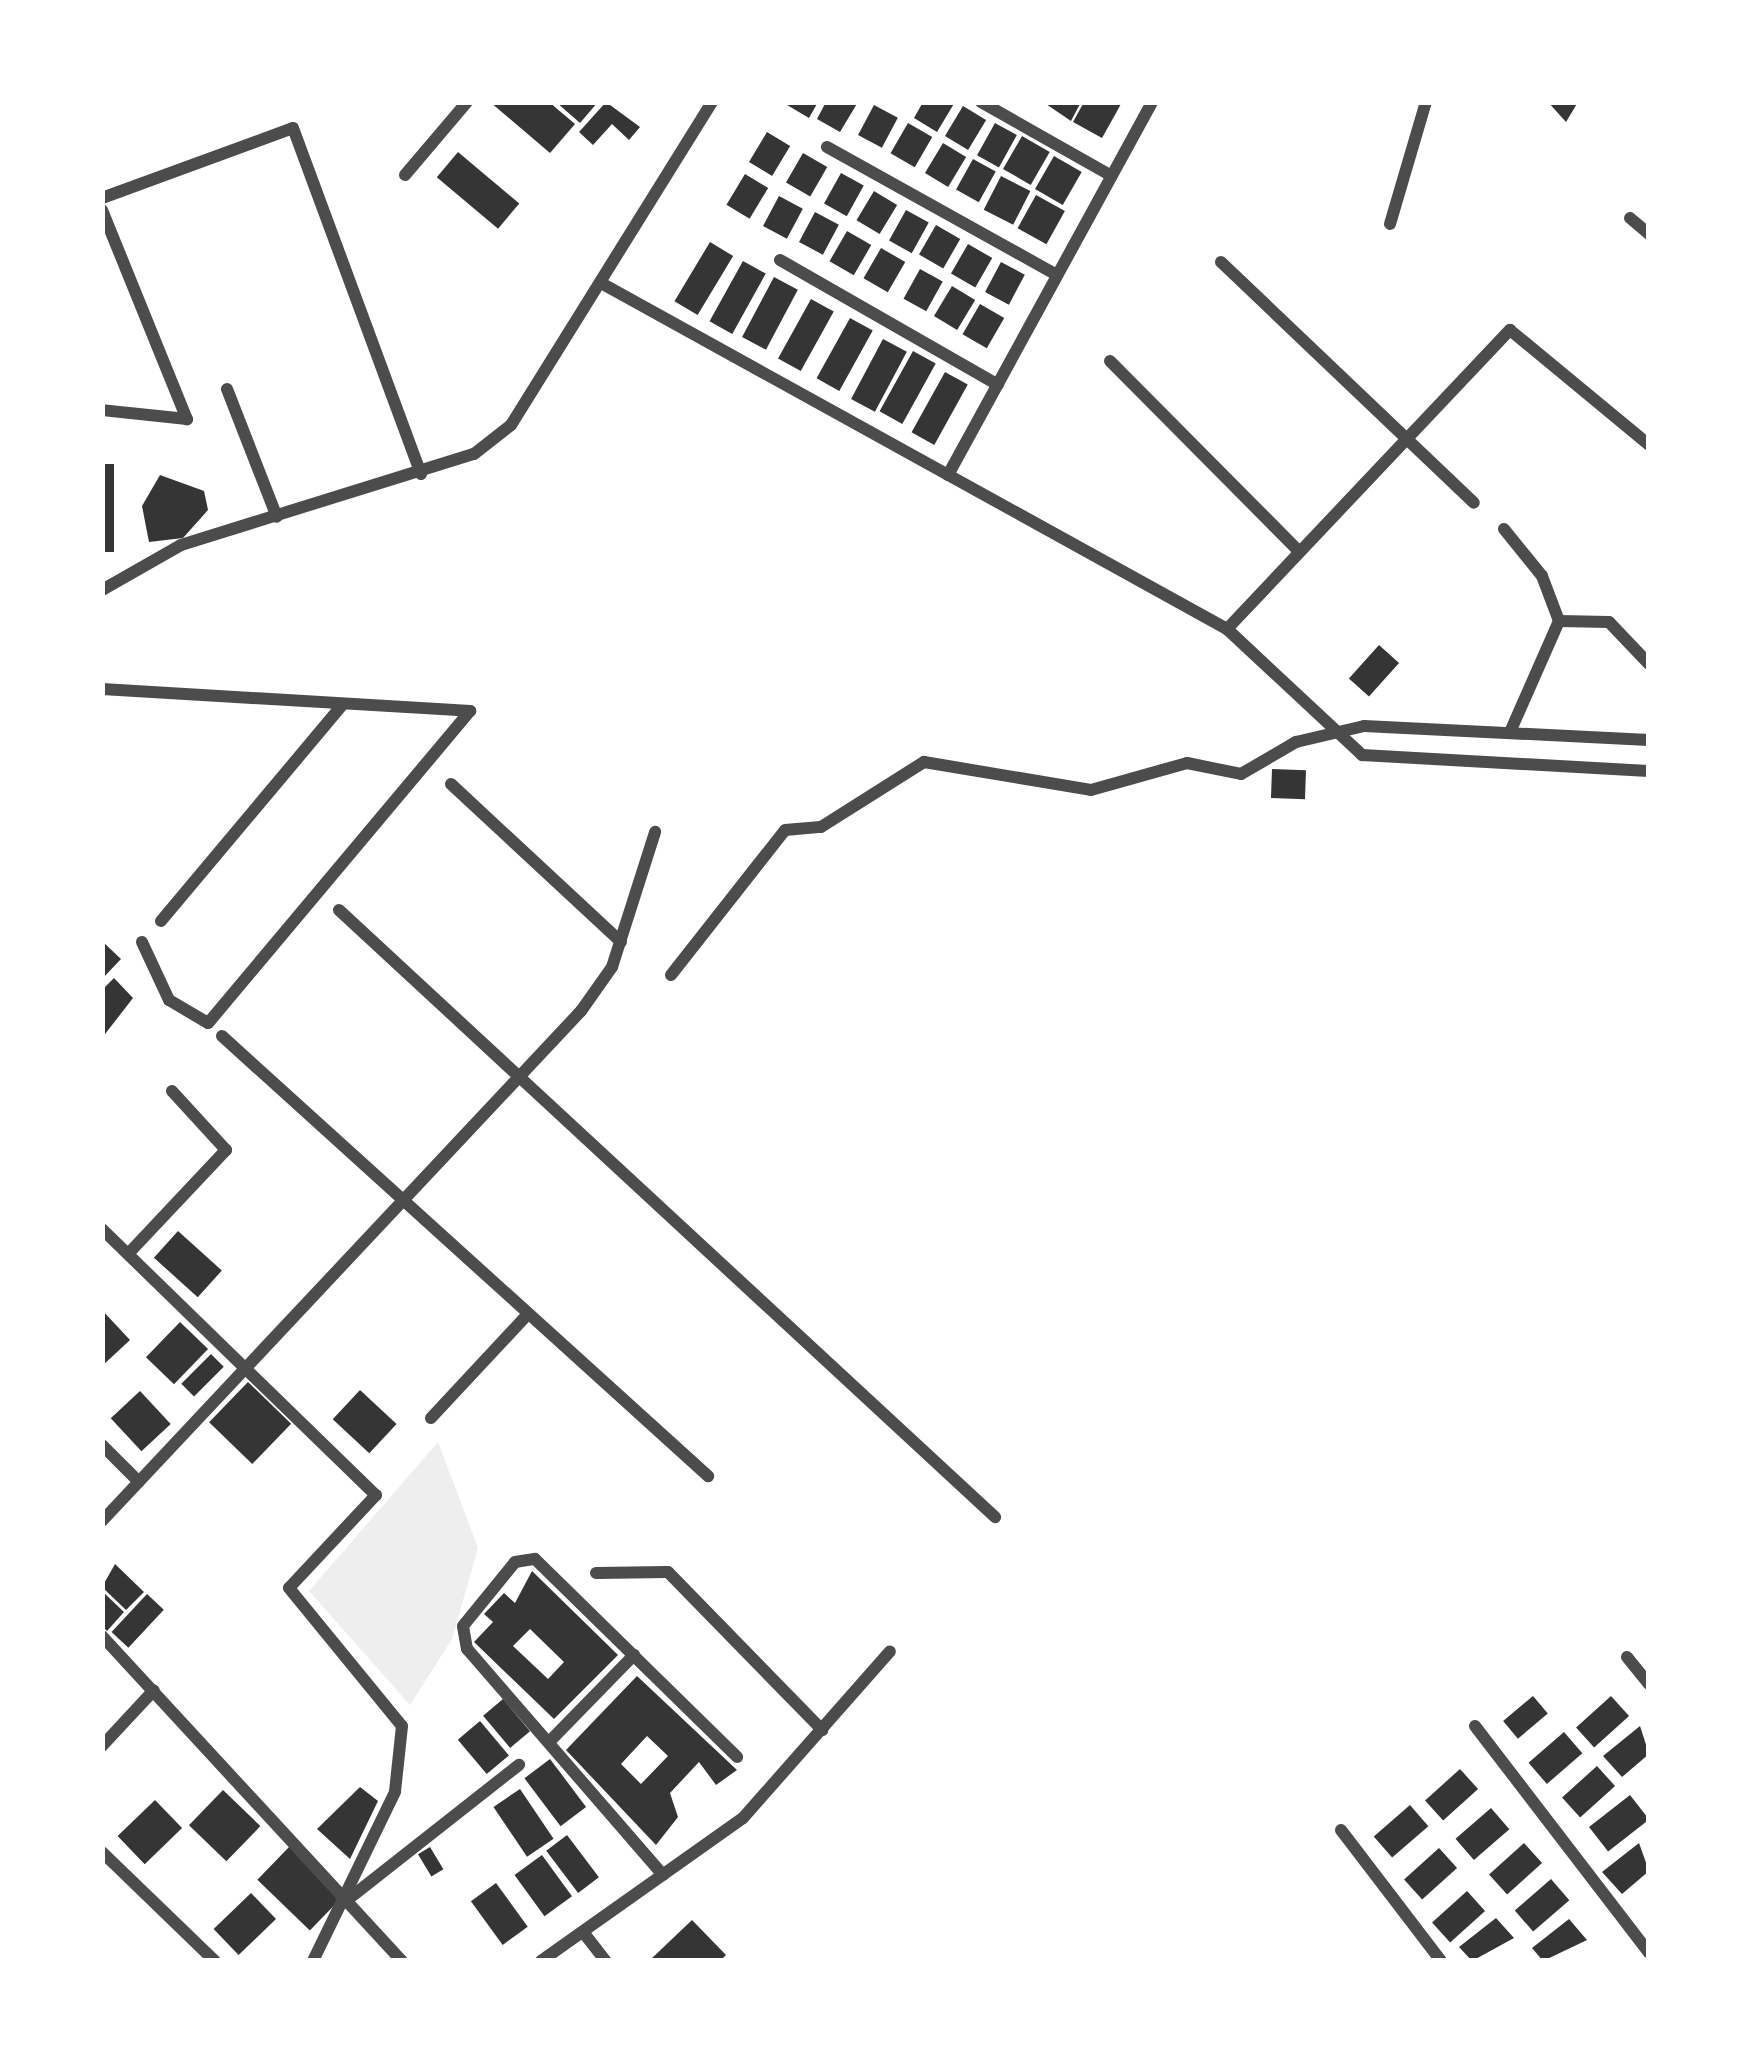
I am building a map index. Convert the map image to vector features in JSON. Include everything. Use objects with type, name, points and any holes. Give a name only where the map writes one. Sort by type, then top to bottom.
[{"type":"street","points":[[405,175],[467,102]]},
{"type":"street","points":[[102,590],[146,560],[421,474],[511,425],[712,102]]},
{"type":"street","points":[[981,102],[1112,176]]},
{"type":"street","points":[[949,475],[1152,102]]},
{"type":"street","points":[[1390,224],[1426,102]]},
{"type":"street","points":[[102,198],[293,128],[421,474]]},
{"type":"street","points":[[827,147],[1058,275]]},
{"type":"street","points":[[102,210],[187,419],[102,410]]},
{"type":"street","points":[[1630,218],[1649,235]]},
{"type":"street","points":[[781,260],[998,385]]},
{"type":"street","points":[[1221,262],[1408,430],[1474,503]]},
{"type":"street","points":[[601,283],[1227,629],[1331,732],[1362,755],[1649,771]]},
{"type":"street","points":[[1227,629],[1408,430],[1510,330],[1649,445]]},
{"type":"street","points":[[1110,361],[1299,551]]},
{"type":"street","points":[[227,389],[277,517]]},
{"type":"street","points":[[1504,529],[1542,576],[1559,621],[1511,730]]},
{"type":"street","points":[[1559,621],[1609,622],[1649,664]]},
{"type":"street","points":[[102,689],[470,711],[208,1023],[169,1000],[142,942]]},
{"type":"street","points":[[161,921],[342,705]]},
{"type":"street","points":[[671,974],[785,830],[821,827],[924,762],[1091,790],[1187,763],[1241,774],[1331,732],[1511,730],[1649,740]]},
{"type":"street","points":[[451,784],[621,942]]},
{"type":"street","points":[[102,1521],[522,1079],[621,942],[655,832]]},
{"type":"street","points":[[339,910],[995,1517]]},
{"type":"street","points":[[223,1036],[708,1476]]},
{"type":"street","points":[[128,1254],[226,1150],[172,1091]]},
{"type":"street","points":[[102,1228],[252,1363],[376,1495],[289,1588],[402,1726],[395,1792],[350,1898],[313,1961]]},
{"type":"street","points":[[431,1418],[528,1314]]},
{"type":"street","points":[[102,1445],[139,1482]]},
{"type":"street","points":[[664,1875],[461,1638],[515,1562],[535,1559],[737,1756]]},
{"type":"street","points":[[596,1573],[668,1572],[822,1730]]},
{"type":"street","points":[[102,1636],[350,1898],[402,1961]]},
{"type":"street","points":[[541,1961],[743,1818],[890,1651]]},
{"type":"street","points":[[550,1740],[634,1655]]},
{"type":"street","points":[[1628,1657],[1649,1684]]},
{"type":"street","points":[[102,1746],[154,1690]]},
{"type":"street","points":[[1475,1726],[1649,1953]]},
{"type":"street","points":[[350,1898],[519,1765]]},
{"type":"street","points":[[1341,1830],[1441,1961]]},
{"type":"street","points":[[102,1852],[215,1961]]},
{"type":"street","points":[[583,1932],[606,1961]]},
{"type":"shaded area","points":[[438,1442],[478,1548],[452,1639],[410,1705],[309,1591]]},
{"type":"building","points":[[490,102],[549,102],[575,124],[550,153]]},
{"type":"building","points":[[556,102],[598,102],[580,123]]},
{"type":"building","points":[[606,102],[640,127],[629,140],[612,124],[593,145],[579,132]]},
{"type":"building","points":[[782,102],[818,102],[809,118]]},
{"type":"building","points":[[826,102],[858,102],[840,132],[817,119]]},
{"type":"building","points":[[923,102],[955,102],[937,132],[914,118]]},
{"type":"building","points":[[1043,102],[1081,102],[1071,121]]},
{"type":"building","points":[[1084,102],[1121,104],[1102,138],[1073,122]]},
{"type":"building","points":[[1548,102],[1578,102],[1566,122]]},
{"type":"building","points":[[874,105],[898,118],[882,148],[858,135]]},
{"type":"building","points":[[963,106],[986,120],[968,150],[945,136]]},
{"type":"building","points":[[908,123],[932,137],[915,167],[890,153]]},
{"type":"building","points":[[995,123],[1017,135],[999,167],[977,155]]},
{"type":"building","points":[[767,132],[790,146],[772,176],[749,162]]},
{"type":"building","points":[[1022,136],[1050,152],[1031,185],[1003,169]]},
{"type":"building","points":[[943,143],[966,157],[948,187],[925,173]]},
{"type":"building","points":[[458,152],[519,203],[498,229],[437,177]]},
{"type":"building","points":[[803,153],[827,167],[810,196],[786,182]]},
{"type":"building","points":[[1054,156],[1082,172],[1063,205],[1035,189]]},
{"type":"building","points":[[973,159],[996,172],[979,202],[956,190]]},
{"type":"building","points":[[841,173],[864,186],[847,216],[824,204]]},
{"type":"building","points":[[745,174],[768,188],[750,219],[726,205]]},
{"type":"building","points":[[1001,176],[1030,191],[1013,225],[984,210]]},
{"type":"building","points":[[874,191],[897,205],[880,234],[856,220]]},
{"type":"building","points":[[1036,195],[1065,211],[1046,244],[1018,228]]},
{"type":"building","points":[[779,196],[803,209],[787,239],[763,226]]},
{"type":"building","points":[[906,210],[929,223],[912,253],[889,241]]},
{"type":"building","points":[[815,212],[839,225],[823,255],[799,242]]},
{"type":"building","points":[[936,225],[960,239],[943,268],[919,254]]},
{"type":"building","points":[[847,231],[871,245],[854,275],[830,261]]},
{"type":"building","points":[[710,242],[733,256],[698,315],[674,301]]},
{"type":"building","points":[[968,244],[992,258],[975,287],[951,273]]},
{"type":"building","points":[[881,248],[905,262],[888,292],[864,278]]},
{"type":"building","points":[[743,261],[766,274],[732,334],[710,321]]},
{"type":"building","points":[[1001,262],[1025,275],[1009,305],[985,292]]},
{"type":"building","points":[[920,269],[943,282],[926,311],[904,299]]},
{"type":"building","points":[[774,277],[798,290],[766,350],[742,337]]},
{"type":"building","points":[[952,286],[975,300],[957,330],[934,316]]},
{"type":"building","points":[[811,299],[834,312],[801,371],[778,358]]},
{"type":"building","points":[[980,304],[1004,318],[987,348],[962,334]]},
{"type":"building","points":[[850,318],[873,331],[839,391],[817,378]]},
{"type":"building","points":[[883,339],[907,352],[875,412],[851,399]]},
{"type":"building","points":[[913,351],[936,364],[902,424],[880,411]]},
{"type":"building","points":[[945,372],[968,385],[934,445],[912,432]]},
{"type":"building","points":[[102,464],[114,464],[114,552],[102,552]]},
{"type":"building","points":[[160,475],[204,491],[208,510],[183,538],[149,542],[142,506]]},
{"type":"building","points":[[1379,645],[1399,663],[1369,697],[1349,678]]},
{"type":"building","points":[[1272,769],[1306,770],[1305,799],[1271,798]]},
{"type":"building","points":[[102,941],[121,959],[102,979]]},
{"type":"building","points":[[114,978],[133,998],[102,1038],[102,990]]},
{"type":"building","points":[[178,1231],[222,1270],[198,1297],[154,1258]]},
{"type":"building","points":[[102,1310],[130,1340],[102,1366]]},
{"type":"building","points":[[180,1322],[208,1349],[174,1384],[146,1357]]},
{"type":"building","points":[[211,1354],[224,1367],[194,1396],[181,1384]]},
{"type":"building","points":[[248,1382],[291,1424],[252,1464],[209,1422]]},
{"type":"building","points":[[360,1390],[397,1424],[369,1453],[333,1419]]},
{"type":"building","points":[[140,1391],[171,1424],[141,1451],[111,1418]]},
{"type":"building","points":[[115,1564],[144,1592],[126,1610],[102,1587]]},
{"type":"building","points":[[532,1571],[618,1655],[554,1719],[474,1642],[493,1622],[484,1614],[504,1593],[515,1603]],"holes":[[[530,1629],[564,1662],[548,1679],[513,1646]]]},
{"type":"building","points":[[102,1591],[124,1612],[107,1631],[102,1626]]},
{"type":"building","points":[[147,1594],[164,1610],[128,1648],[112,1632]]},
{"type":"building","points":[[637,1676],[737,1770],[716,1785],[699,1762],[670,1793],[678,1817],[656,1845],[566,1750]],"holes":[[[647,1736],[668,1756],[641,1784],[621,1764]]]},
{"type":"building","points":[[1533,1696],[1548,1714],[1518,1739],[1503,1721]]},
{"type":"building","points":[[1611,1696],[1629,1716],[1594,1748],[1576,1727]]},
{"type":"building","points":[[503,1699],[530,1731],[510,1748],[483,1716]]},
{"type":"building","points":[[480,1721],[509,1755],[487,1774],[458,1740]]},
{"type":"building","points":[[1640,1726],[1649,1754],[1622,1777],[1603,1756]]},
{"type":"building","points":[[1564,1732],[1582,1753],[1547,1784],[1529,1763]]},
{"type":"building","points":[[550,1759],[586,1807],[561,1826],[524,1778]]},
{"type":"building","points":[[1597,1766],[1615,1786],[1580,1818],[1562,1797]]},
{"type":"building","points":[[1460,1769],[1478,1789],[1443,1821],[1425,1800]]},
{"type":"building","points":[[360,1787],[378,1801],[350,1859],[317,1829]]},
{"type":"building","points":[[520,1789],[554,1839],[527,1857],[493,1807]]},
{"type":"building","points":[[223,1790],[260,1826],[226,1861],[189,1825]]},
{"type":"building","points":[[1630,1795],[1649,1819],[1608,1851],[1589,1827]]},
{"type":"building","points":[[155,1800],[182,1828],[145,1864],[118,1836]]},
{"type":"building","points":[[1410,1805],[1428,1826],[1392,1858],[1374,1836]]},
{"type":"building","points":[[1491,1808],[1509,1829],[1474,1860],[1456,1839]]},
{"type":"building","points":[[567,1835],[599,1877],[578,1893],[546,1851]]},
{"type":"building","points":[[1524,1843],[1542,1863],[1507,1895],[1489,1874]]},
{"type":"building","points":[[1639,1843],[1649,1871],[1622,1894],[1602,1872]]},
{"type":"building","points":[[290,1846],[343,1897],[310,1931],[257,1880]]},
{"type":"building","points":[[430,1847],[443,1869],[431,1876],[418,1854]]},
{"type":"building","points":[[1439,1848],[1457,1868],[1422,1900],[1404,1879]]},
{"type":"building","points":[[542,1855],[572,1896],[544,1916],[514,1875]]},
{"type":"building","points":[[1551,1879],[1569,1900],[1533,1932],[1515,1910]]},
{"type":"building","points":[[496,1883],[528,1927],[503,1945],[471,1901]]},
{"type":"building","points":[[1467,1891],[1485,1911],[1450,1943],[1432,1922]]},
{"type":"building","points":[[251,1893],[276,1919],[239,1955],[214,1929]]},
{"type":"building","points":[[1496,1918],[1514,1938],[1472,1961],[1459,1947]]},
{"type":"building","points":[[1569,1919],[1587,1940],[1543,1961],[1532,1948]]},
{"type":"building","points":[[692,1920],[726,1955],[720,1961],[649,1961]]}]
